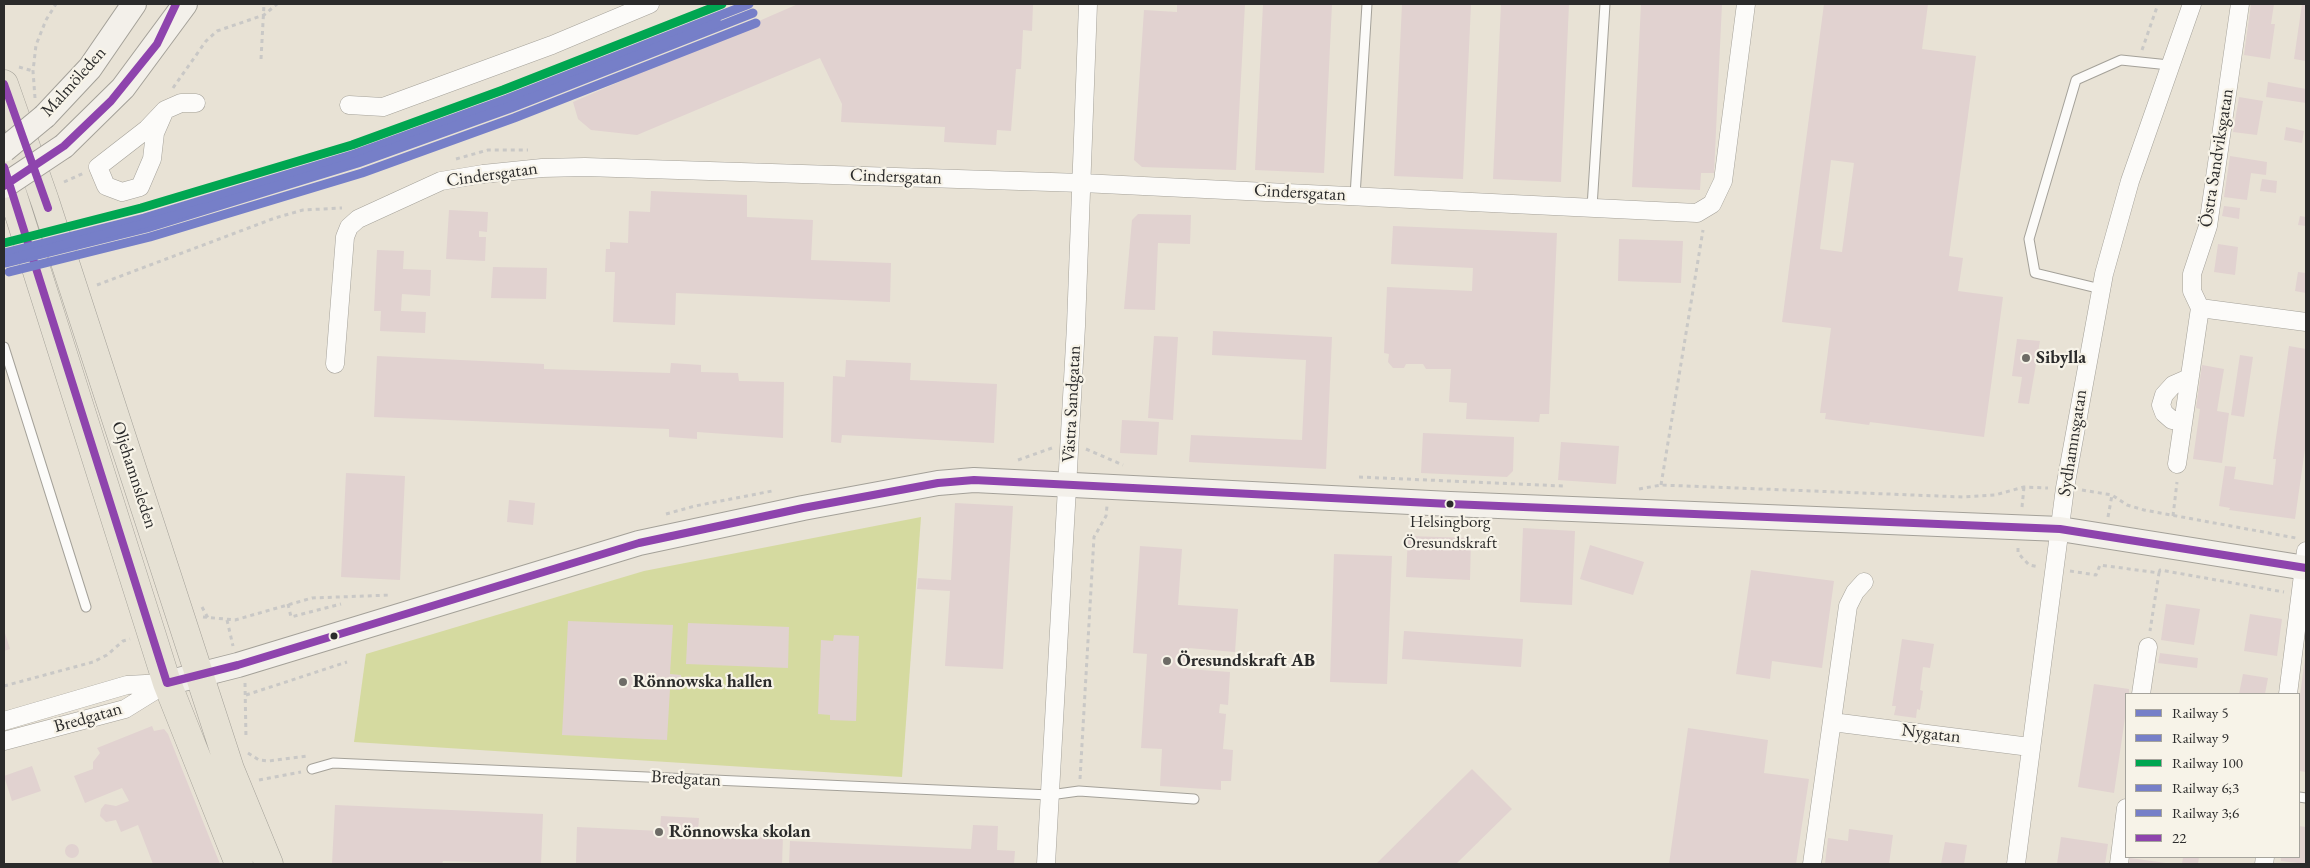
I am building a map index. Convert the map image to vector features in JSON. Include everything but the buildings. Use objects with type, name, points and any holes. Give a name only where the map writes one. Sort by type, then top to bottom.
[{"type":"highway","name":"Oljehamnsleden","points":[[4,84],[45,200],[198,675],[237,788],[269,864]]},
{"type":"highway","name":"Oljehamnsleden","points":[[4,167],[167,683],[239,864]]},
{"type":"street","name":"Malmöleden","points":[[4,150],[41,109],[90,68],[134,4]]},
{"type":"street","points":[[157,44],[176,4]]},
{"type":"street","name":"Malmöleden","points":[[4,186],[64,146],[111,101],[157,44],[185,4]]},
{"type":"street","points":[[157,44],[189,4]]},
{"type":"street","points":[[350,105],[383,107],[552,44],[650,4]]},
{"type":"street","name":"Västra Sandgatan","points":[[1046,864],[1068,485],[1088,4]]},
{"type":"street","points":[[1707,208],[1717,196],[1723,181],[1746,4]]},
{"type":"street","name":"Sydhamnsgatan","points":[[2016,864],[2030,747],[2066,488],[2101,289],[2130,181],[2169,65],[2192,4]]},
{"type":"street","name":"Östra Sandviksgatan","points":[[2177,464],[2200,308],[2192,291],[2192,274],[2208,226],[2240,4]]},
{"type":"street","points":[[165,110],[155,133],[152,159],[140,187],[122,192],[106,186],[98,167],[147,129],[165,110],[181,103],[196,103]]},
{"type":"street","name":"Cindersgatan","points":[[335,364],[345,237],[349,228],[358,220],[441,181],[522,170],[585,167],[1082,183],[1698,212],[1707,208]]},
{"type":"street","points":[[2200,308],[2306,322]]},
{"type":"street","points":[[2183,421],[2172,420],[2164,413],[2161,405],[2164,395],[2173,385],[2190,378]]},
{"type":"street","name":"Bredgatan","points":[[4,721],[127,685],[167,683],[198,675],[586,557],[692,531],[938,484],[974,480],[1666,513],[2060,529],[2303,556]]},
{"type":"street","points":[[2288,693],[2303,556]]},
{"type":"street","points":[[1812,864],[1848,606],[1855,592],[1864,582]]},
{"type":"street","points":[[2142,693],[2148,647]]},
{"type":"street","name":"Bredgatan","points":[[4,741],[125,709],[167,683]]},
{"type":"street","name":"Nygatan","points":[[1832,722],[2030,747]]},
{"type":"street","points":[[2119,864],[2125,816]]},
{"type":"lane","points":[[1355,196],[1367,4]]},
{"type":"lane","points":[[1592,207],[1605,4]]},
{"type":"lane","points":[[2101,289],[2035,273],[2029,239],[2076,80],[2122,60],[2138,60],[2169,65]]},
{"type":"lane","points":[[4,347],[86,607]]},
{"type":"lane","name":"Bredgatan","points":[[312,769],[333,763],[1050,795],[1080,791],[1194,799]]},
{"type":"path","points":[[41,109],[32,71],[36,45],[46,20],[56,4]]},
{"type":"path","points":[[261,59],[264,4]]},
{"type":"path","points":[[165,110],[170,91],[211,36],[224,27],[264,15],[277,4]]},
{"type":"path","points":[[2138,60],[2158,4]]},
{"type":"path","points":[[450,162],[488,150],[534,150]]},
{"type":"path","points":[[60,173],[67,191]]},
{"type":"path","points":[[97,285],[275,218],[303,210],[331,210],[349,205]]},
{"type":"path","points":[[1661,486],[1707,208]]},
{"type":"path","points":[[94,276],[100,294]]},
{"type":"path","points":[[1080,791],[1094,538],[1106,516],[1111,461]]},
{"type":"path","points":[[2173,516],[2178,478],[2177,464]]},
{"type":"path","points":[[1669,486],[1963,497],[1995,494],[2024,487],[2066,488],[2112,495],[2127,505],[2173,516],[2303,556]]},
{"type":"path","points":[[2024,487],[2018,553],[2029,565],[2096,575],[2100,564],[2160,573]]},
{"type":"path","points":[[2148,647],[2160,570],[2300,594]]},
{"type":"path","points":[[201,604],[208,618]]},
{"type":"path","points":[[288,604],[291,616],[341,604]]},
{"type":"path","points":[[4,686],[93,662],[107,656],[123,641],[151,633]]},
{"type":"path","points":[[246,742],[246,695],[345,663]]},
{"type":"path","points":[[246,760],[246,752],[259,760],[269,762],[304,756],[311,757],[323,766]]},
{"type":"path","points":[[252,780],[265,780],[312,769]]},
{"type":"green space","points":[[921,517],[902,777],[354,742],[366,654],[644,571]]},
{"type":"rail line","name":"100","points":[[4,243],[141,208],[352,145],[503,90],[722,4]]},
{"type":"rail line","name":"5","points":[[4,253],[144,218],[355,154],[507,99],[749,4]]},
{"type":"rail line","name":"9","points":[[6,263],[147,228],[358,163],[511,108],[753,13]]},
{"type":"rail line","name":"3;6","points":[[9,259],[211,206],[357,161],[511,106],[717,23]]},
{"type":"rail line","name":"6;3","points":[[9,272],[150,237],[362,173],[514,118],[756,23]]},
{"type":"transit line","name":"22","points":[[4,186],[64,146],[111,101],[157,44],[176,4]]},
{"type":"transit line","name":"22","points":[[4,84],[48,208]]},
{"type":"transit line","name":"22","points":[[4,167],[167,683],[238,665],[639,543],[803,508],[938,483],[974,480],[1450,504],[2060,529],[2306,568]]},
{"type":"place","name":"Sibylla","points":[[2026,358]]},
{"type":"place","name":"Helsingborg Öresundskraft","points":[[1450,504]]},
{"type":"place","name":"Öresundskraft AB","points":[[1167,661]]},
{"type":"place","name":"Rönnowska hallen","points":[[623,682]]},
{"type":"place","name":"Rönnowska skolan","points":[[659,832]]}]
